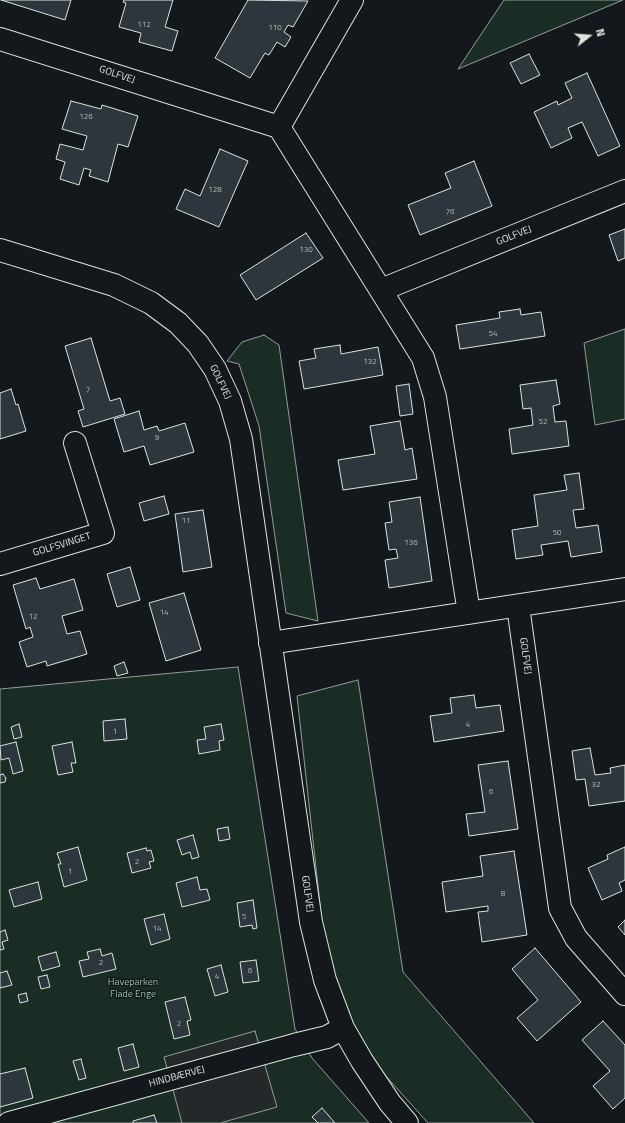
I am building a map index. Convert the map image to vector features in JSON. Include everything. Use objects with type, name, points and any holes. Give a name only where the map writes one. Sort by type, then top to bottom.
[{"type":"street","points":[[352,0],[279,127],[423,358],[435,396],[469,613]]},
{"type":"street","name":"GOLFVEJ","points":[[0,39],[279,127]]},
{"type":"street","name":"GOLFVEJ","points":[[381,290],[625,191]]},
{"type":"street","name":"GOLFVEJ","points":[[0,250],[114,285],[150,303],[178,323],[198,344],[215,369],[230,401],[241,440],[311,922],[325,980],[343,1028],[390,1104],[407,1123]]},
{"type":"street","name":"GOLFSVINGET","points":[[0,564],[102,533],[75,443]]},
{"type":"street","points":[[270,643],[625,589]]},
{"type":"street","name":"GOLFVEJ","points":[[518,606],[560,908],[576,938],[625,994]]},
{"type":"street","name":"HINDBÆRVEJ","points":[[9,1123],[327,1037],[343,1028]]},
{"type":"green space","points":[[504,0],[623,0],[458,69]]},
{"type":"green space","points":[[625,329],[625,419],[595,425],[584,343]]},
{"type":"green space","points":[[264,335],[279,345],[318,621],[286,613],[259,426],[239,364],[227,361],[242,342]]},
{"type":"green space","name":"Haveparken Flade Enge","points":[[238,667],[295,1029],[312,1058],[369,1123],[0,1123],[0,689]]},
{"type":"green space","points":[[358,680],[403,972],[534,1123],[428,1123],[375,1064],[343,1013],[327,967],[297,696]]},
{"type":"shaded area","points":[[255,1031],[277,1107],[220,1123],[182,1123],[164,1057]]},
{"type":"building","points":[[1,0],[71,0],[65,20]]},
{"type":"building","points":[[124,0],[173,0],[165,27],[178,31],[172,51],[139,42],[141,33],[119,27],[126,3],[123,2]]},
{"type":"building","points":[[248,0],[308,1],[293,27],[288,25],[284,32],[291,37],[285,47],[277,42],[269,55],[265,53],[250,78],[215,58]]},
{"type":"building","points":[[529,54],[540,75],[521,84],[510,63]]},
{"type":"building","points":[[587,73],[620,146],[598,156],[582,122],[568,128],[572,138],[551,148],[534,112],[557,101],[558,105],[572,98],[565,83]]},
{"type":"building","points":[[71,101],[101,109],[102,105],[138,116],[128,147],[118,144],[108,182],[89,176],[91,170],[84,168],[79,185],[60,179],[65,162],[56,159],[60,144],[83,150],[87,136],[62,129]]},
{"type":"building","points":[[220,149],[248,161],[219,227],[176,209],[185,189],[200,196]]},
{"type":"building","points":[[474,161],[492,206],[420,235],[408,205],[451,188],[445,173]]},
{"type":"building","points":[[625,229],[625,258],[618,261],[609,235]]},
{"type":"building","points":[[306,233],[323,258],[256,300],[240,275]]},
{"type":"building","points":[[520,309],[521,315],[541,312],[545,336],[460,349],[456,325],[500,318],[499,312]]},
{"type":"building","points":[[91,338],[110,401],[120,398],[125,414],[83,427],[78,411],[84,409],[65,346]]},
{"type":"building","points":[[340,345],[341,354],[378,347],[383,375],[304,389],[299,361],[316,358],[314,349]]},
{"type":"building","points":[[556,380],[560,404],[553,406],[555,422],[566,421],[569,446],[512,454],[509,429],[533,425],[531,408],[523,409],[520,385]]},
{"type":"building","points":[[409,384],[413,414],[400,416],[396,386]]},
{"type":"building","points":[[11,389],[16,405],[18,404],[26,431],[0,439],[0,393]]},
{"type":"building","points":[[139,411],[144,430],[157,426],[159,431],[185,423],[194,452],[150,465],[144,446],[124,452],[114,419]]},
{"type":"building","points":[[400,421],[405,450],[412,448],[417,479],[343,490],[338,460],[375,454],[370,426]]},
{"type":"building","points":[[579,473],[584,509],[573,510],[576,528],[598,525],[602,552],[571,557],[568,541],[541,545],[543,555],[516,559],[512,530],[538,526],[534,495],[567,490],[564,475]]},
{"type":"building","points":[[164,496],[169,514],[144,521],[139,503]]},
{"type":"building","points":[[420,497],[432,581],[389,588],[385,560],[398,558],[396,549],[389,550],[385,523],[392,522],[389,502]]},
{"type":"building","points":[[203,510],[212,567],[183,572],[175,514]]},
{"type":"building","points":[[130,567],[140,600],[117,607],[107,574]]},
{"type":"building","points":[[36,578],[40,589],[74,579],[83,610],[62,616],[67,634],[80,631],[87,654],[47,666],[46,661],[27,667],[19,642],[33,637],[30,627],[26,629],[13,585]]},
{"type":"building","points":[[184,593],[201,650],[166,661],[149,603]]},
{"type":"building","points":[[124,662],[128,673],[117,676],[114,666]]},
{"type":"building","points":[[474,695],[476,708],[500,705],[504,731],[434,742],[430,716],[452,713],[450,698]]},
{"type":"building","points":[[125,719],[127,739],[104,741],[103,721]]},
{"type":"building","points":[[19,724],[22,737],[14,739],[11,727]]},
{"type":"building","points":[[221,724],[224,740],[219,741],[220,750],[199,754],[197,740],[206,739],[204,727]]},
{"type":"building","points":[[16,742],[23,771],[13,774],[9,758],[1,760],[0,746]]},
{"type":"building","points":[[72,742],[76,763],[71,763],[73,772],[58,775],[52,746]]},
{"type":"building","points":[[590,748],[595,775],[611,773],[610,768],[625,765],[625,801],[589,806],[585,779],[576,780],[572,751]]},
{"type":"building","points":[[508,761],[518,829],[469,836],[466,814],[485,812],[478,765]]},
{"type":"building","points":[[3,774],[6,778],[5,782],[0,783],[0,775]]},
{"type":"building","points":[[228,827],[230,839],[219,841],[217,829]]},
{"type":"building","points":[[193,835],[199,857],[192,859],[190,852],[182,855],[177,840]]},
{"type":"building","points":[[78,847],[87,880],[64,887],[58,864],[61,864],[57,853]]},
{"type":"building","points":[[625,847],[625,880],[619,883],[622,891],[602,900],[588,868],[608,859],[607,855]]},
{"type":"building","points":[[146,848],[147,851],[151,850],[154,861],[149,862],[151,868],[132,873],[127,853]]},
{"type":"building","points":[[514,851],[527,935],[482,942],[478,912],[488,911],[488,906],[446,912],[442,882],[483,876],[480,856]]},
{"type":"building","points":[[197,877],[200,890],[207,889],[210,900],[182,907],[176,883]]},
{"type":"building","points":[[38,882],[42,899],[14,907],[9,890]]},
{"type":"building","points":[[253,900],[257,928],[253,929],[252,925],[240,927],[237,903]]},
{"type":"building","points":[[164,914],[170,939],[151,945],[144,919]]},
{"type":"building","points":[[625,920],[625,935],[618,927]]},
{"type":"building","points":[[5,930],[8,940],[2,942],[4,949],[0,950],[0,932]]},
{"type":"building","points":[[535,948],[581,1002],[537,1041],[517,1018],[538,1000],[512,969]]},
{"type":"building","points":[[100,949],[102,956],[112,953],[116,969],[83,977],[79,961],[89,959],[87,952]]},
{"type":"building","points":[[56,952],[60,966],[42,971],[38,957]]},
{"type":"building","points":[[256,960],[259,981],[243,983],[240,962]]},
{"type":"building","points":[[221,965],[228,992],[215,996],[207,969]]},
{"type":"building","points":[[7,971],[12,985],[0,988],[0,973]]},
{"type":"building","points":[[47,975],[50,987],[41,989],[38,977]]},
{"type":"building","points":[[26,993],[28,1001],[20,1003],[18,995]]},
{"type":"building","points":[[185,997],[191,1020],[187,1021],[190,1035],[174,1039],[165,1002]]},
{"type":"building","points":[[603,1021],[625,1045],[625,1098],[613,1109],[593,1086],[610,1071],[582,1040]]},
{"type":"building","points":[[133,1044],[139,1067],[124,1071],[118,1048]]},
{"type":"building","points":[[81,1059],[86,1078],[79,1080],[73,1061]]},
{"type":"building","points":[[25,1068],[33,1098],[0,1107],[0,1074]]},
{"type":"building","points":[[322,1108],[335,1123],[318,1123],[312,1117]]},
{"type":"building","points":[[154,1115],[157,1123],[133,1123],[133,1121]]}]
